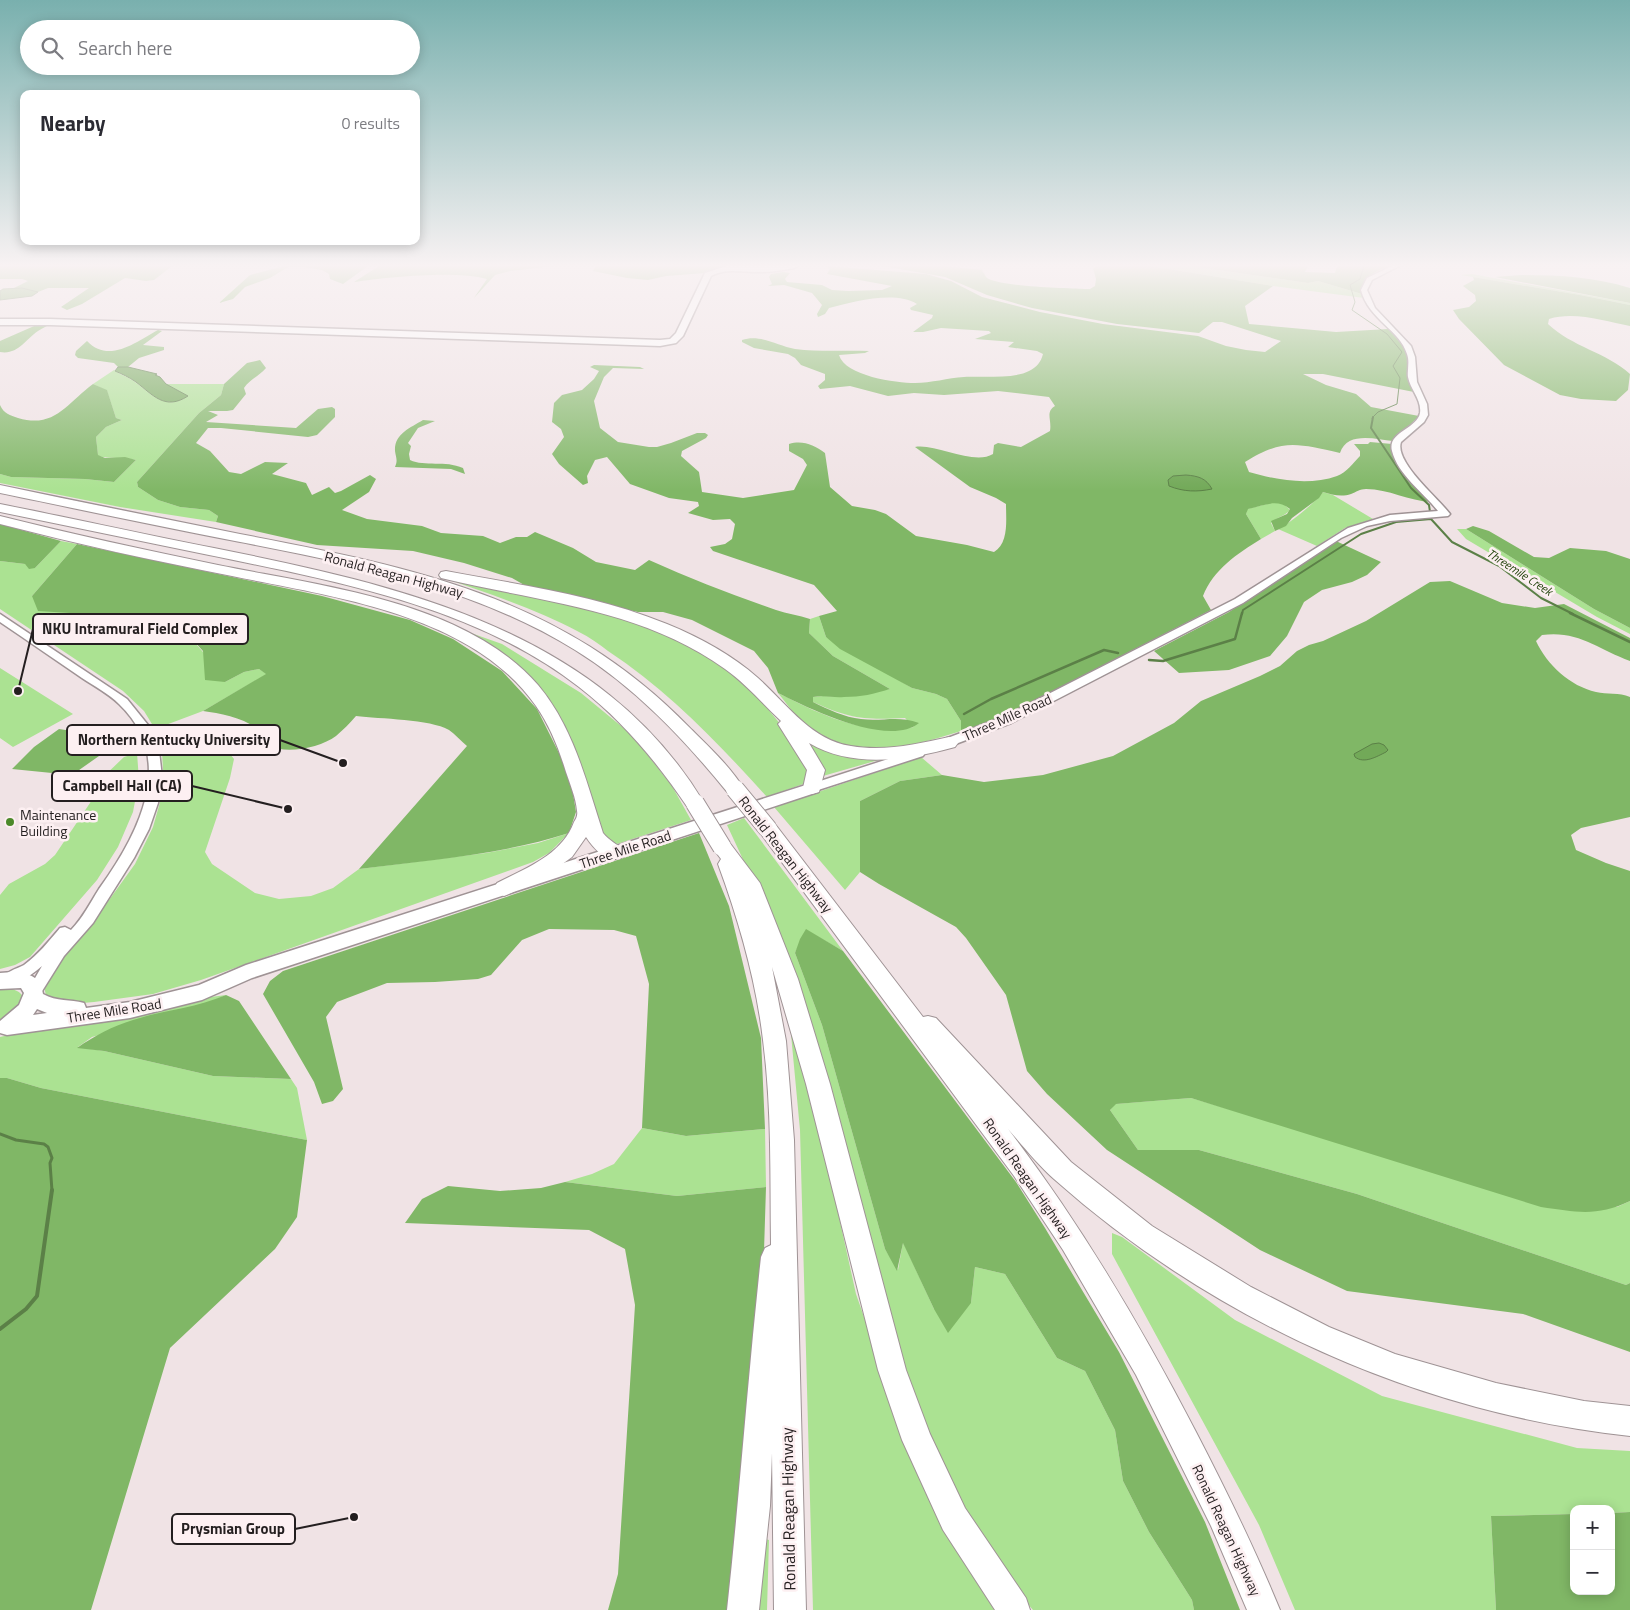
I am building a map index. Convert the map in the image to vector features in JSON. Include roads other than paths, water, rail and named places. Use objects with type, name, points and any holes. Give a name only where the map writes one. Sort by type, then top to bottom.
[{"type":"highway","name":"Ronald Reagan Highway","points":[[0,490],[345,559],[462,591],[520,614],[573,642],[613,668],[656,702],[688,734],[768,829],[1023,1168],[1099,1285],[1146,1365],[1222,1515],[1264,1610]]},
{"type":"highway","name":"Ronald Reagan Highway","points":[[0,508],[354,582],[417,600],[486,625],[551,660],[626,718],[668,764],[722,846],[750,883],[787,979],[818,1084],[885,1346],[917,1440],[954,1518],[1014,1610]]},
{"type":"highway","points":[[0,520],[369,601],[423,618],[456,631],[486,649],[512,669],[531,687],[548,709],[566,746],[594,834],[600,843],[614,853]]},
{"type":"highway","points":[[345,559],[431,572],[569,600],[631,616],[662,627],[697,644],[728,663],[806,733],[820,742],[850,751],[886,754],[949,743]]},
{"type":"highway","points":[[773,702],[812,761],[816,770],[812,788]]},
{"type":"highway","points":[[504,888],[562,856],[579,838],[587,814]]},
{"type":"highway","name":"Ronald Reagan Highway","points":[[722,846],[746,912],[769,1003],[778,1081],[783,1173],[790,1610]]},
{"type":"highway","points":[[880,976],[955,1052],[999,1103],[1062,1170],[1143,1235],[1212,1280],[1320,1337],[1395,1368],[1496,1398],[1584,1416],[1630,1421]]},
{"type":"highway","points":[[743,1610],[754,1506],[761,1388],[783,1173]]},
{"type":"main road","points":[[606,341],[660,343],[668,341]]},
{"type":"main road","name":"Three Mile Road","points":[[4,1028],[130,1010],[202,992],[246,973],[812,788]]},
{"type":"main road","name":"Three Mile Road","points":[[2,981],[25,981],[32,987],[34,995],[50,1007],[65,1010],[134,1001],[218,978],[246,973]]},
{"type":"main road","points":[[4,1028],[20,1018],[29,1008],[34,995]]},
{"type":"street","name":"Three Mile Road","points":[[812,788],[949,743],[1007,720],[1240,601],[1338,536],[1355,527],[1385,518],[1421,514],[1445,514],[1398,457],[1395,448],[1396,440],[1421,421],[1423,416],[1423,404],[1412,379],[1411,354],[1403,341]]},
{"type":"street","points":[[0,617],[116,696],[130,709],[148,733],[155,768],[154,791],[149,812],[134,848],[96,904],[87,921],[64,946],[34,995]]},
{"type":"street","points":[[2,981],[19,975],[40,961],[77,920],[96,904]]},
{"type":"waterway","name":"Threemile Creek","points":[[1373,417],[1378,412],[1397,404],[1400,378],[1393,366],[1402,352],[1393,341]]},
{"type":"waterway","name":"Threemile Creek","points":[[1373,417],[1371,428],[1411,488],[1429,505],[1431,519]]},
{"type":"waterway","points":[[1242,614],[1243,610],[1361,534],[1396,522],[1431,519]]},
{"type":"waterway","name":"Threemile Creek","points":[[1431,519],[1452,542],[1499,566],[1541,598],[1573,614]]},
{"type":"waterway","points":[[1149,660],[1163,661],[1235,639],[1242,613]]},
{"type":"waterway","name":"Threemile Creek","points":[[1570,613],[1630,642]]},
{"type":"waterway","points":[[964,714],[991,699],[1104,650],[1118,653]]},
{"type":"waterway","name":"Threemile Creek","points":[[0,1134],[16,1140],[44,1144],[48,1147],[52,1158],[50,1163],[52,1190]]},
{"type":"waterway","name":"Threemile Creek","points":[[0,1329],[26,1309],[37,1296],[52,1190]]},
{"type":"place","name":"NKU Intramural Field Complex","points":[[18,691]]},
{"type":"place","name":"Northern Kentucky University","points":[[343,763]]},
{"type":"place","name":"Campbell Hall (CA)","points":[[288,809]]},
{"type":"place","name":"Maintenance Building","points":[[10,822]]},
{"type":"place","name":"Prysmian Group","points":[[354,1517]]}]
